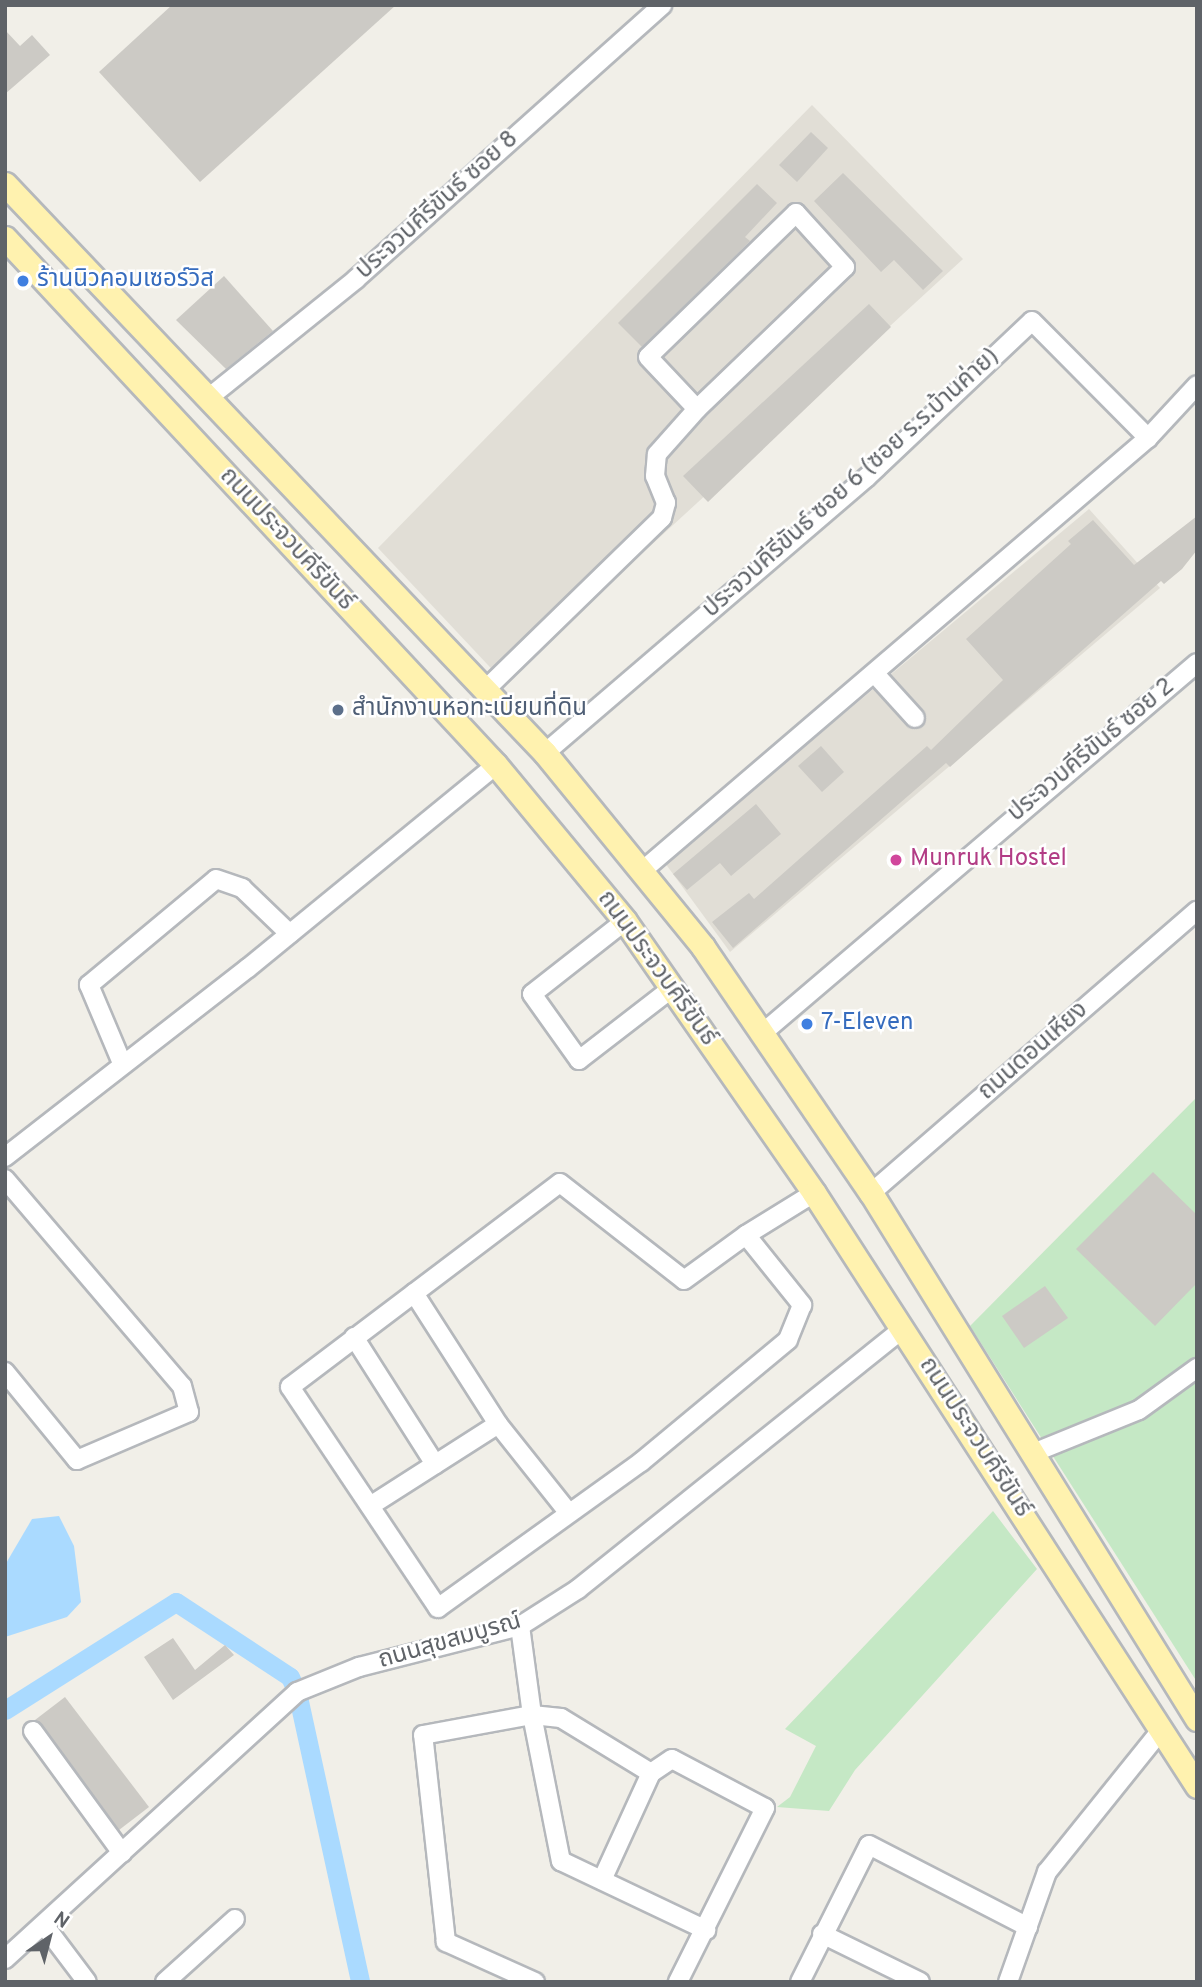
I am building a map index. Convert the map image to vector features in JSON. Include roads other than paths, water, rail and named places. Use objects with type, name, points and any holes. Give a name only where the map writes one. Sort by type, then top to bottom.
[{"type":"main road","name":"ถนนประจวบคีรีขันธ์","points":[[5,184],[207,400],[545,753],[642,871],[765,1031],[871,1193],[1197,1719]]},
{"type":"main road","name":"ถนนประจวบคีรีขันธ์","points":[[5,238],[496,765],[625,921],[814,1193],[1197,1786]]},
{"type":"street","name":"ประจวบคีรีขันธ์ ซอย 8","points":[[207,400],[356,279],[662,5]]},
{"type":"street","points":[[485,690],[662,518],[666,503],[655,477],[657,454],[697,409],[845,267],[796,213],[648,357],[697,409]]},
{"type":"street","name":"ประจวบคีรีขันธ์ ซอย 6 (ซอย ร.ร.บ้านค่าย)","points":[[545,753],[866,478],[1032,321],[1148,438]]},
{"type":"street","points":[[642,871],[876,675],[1148,438],[1197,385]]},
{"type":"street","name":"ประจวบคีรีขันธ์ ซอย 2","points":[[765,1031],[1197,663]]},
{"type":"street","points":[[876,675],[915,718]]},
{"type":"street","points":[[5,1157],[290,934],[496,765]]},
{"type":"street","points":[[122,1063],[89,985],[216,879],[242,888],[290,934]]},
{"type":"street","name":"ถนนดอนเหียง","points":[[871,1193],[1197,911]]},
{"type":"street","points":[[625,921],[532,994],[579,1060],[672,988]]},
{"type":"street","points":[[5,1179],[182,1386],[189,1412],[77,1460],[5,1372]]},
{"type":"street","points":[[746,1235],[802,1305],[788,1340],[641,1462],[438,1608],[290,1387],[560,1184],[684,1280],[746,1235],[814,1193]]},
{"type":"street","points":[[414,1293],[498,1424],[568,1512]]},
{"type":"street","name":"ถนนสุขสมบูรณ์","points":[[5,1959],[297,1692],[359,1667],[520,1626],[578,1589],[903,1329]]},
{"type":"street","points":[[354,1337],[435,1464]]},
{"type":"street","points":[[1032,1453],[1139,1410],[1197,1368]]},
{"type":"street","points":[[370,1506],[498,1424]]},
{"type":"street","points":[[520,1626],[532,1715],[561,1861],[706,1930]]},
{"type":"street","points":[[535,1982],[446,1942],[423,1735],[532,1715],[561,1718],[651,1773]]},
{"type":"street","points":[[1008,1982],[1047,1872],[1161,1730]]},
{"type":"street","points":[[33,1731],[122,1853]]},
{"type":"street","points":[[602,1880],[651,1773],[672,1759],[765,1808],[678,1982]]},
{"type":"street","points":[[800,1982],[869,1845],[1028,1927]]},
{"type":"street","points":[[165,1982],[235,1919]]},
{"type":"street","points":[[44,1925],[87,1982]]},
{"type":"street","points":[[822,1934],[920,1982]]},
{"type":"water","points":[[59,1516],[74,1546],[81,1602],[67,1617],[5,1637],[5,1565],[32,1519]]},
{"type":"waterway","points":[[5,1710],[176,1602],[290,1677],[297,1692],[360,1982]]},
{"type":"place","name":"ร้านนิวคอมเซอร์วิส","points":[[23,281]]},
{"type":"place","name":"สำนักงานหอทะเบียนที่ดิน","points":[[338,710]]},
{"type":"place","name":"Munruk Hostel","points":[[896,860]]},
{"type":"place","name":"7-Eleven","points":[[807,1024]]}]
